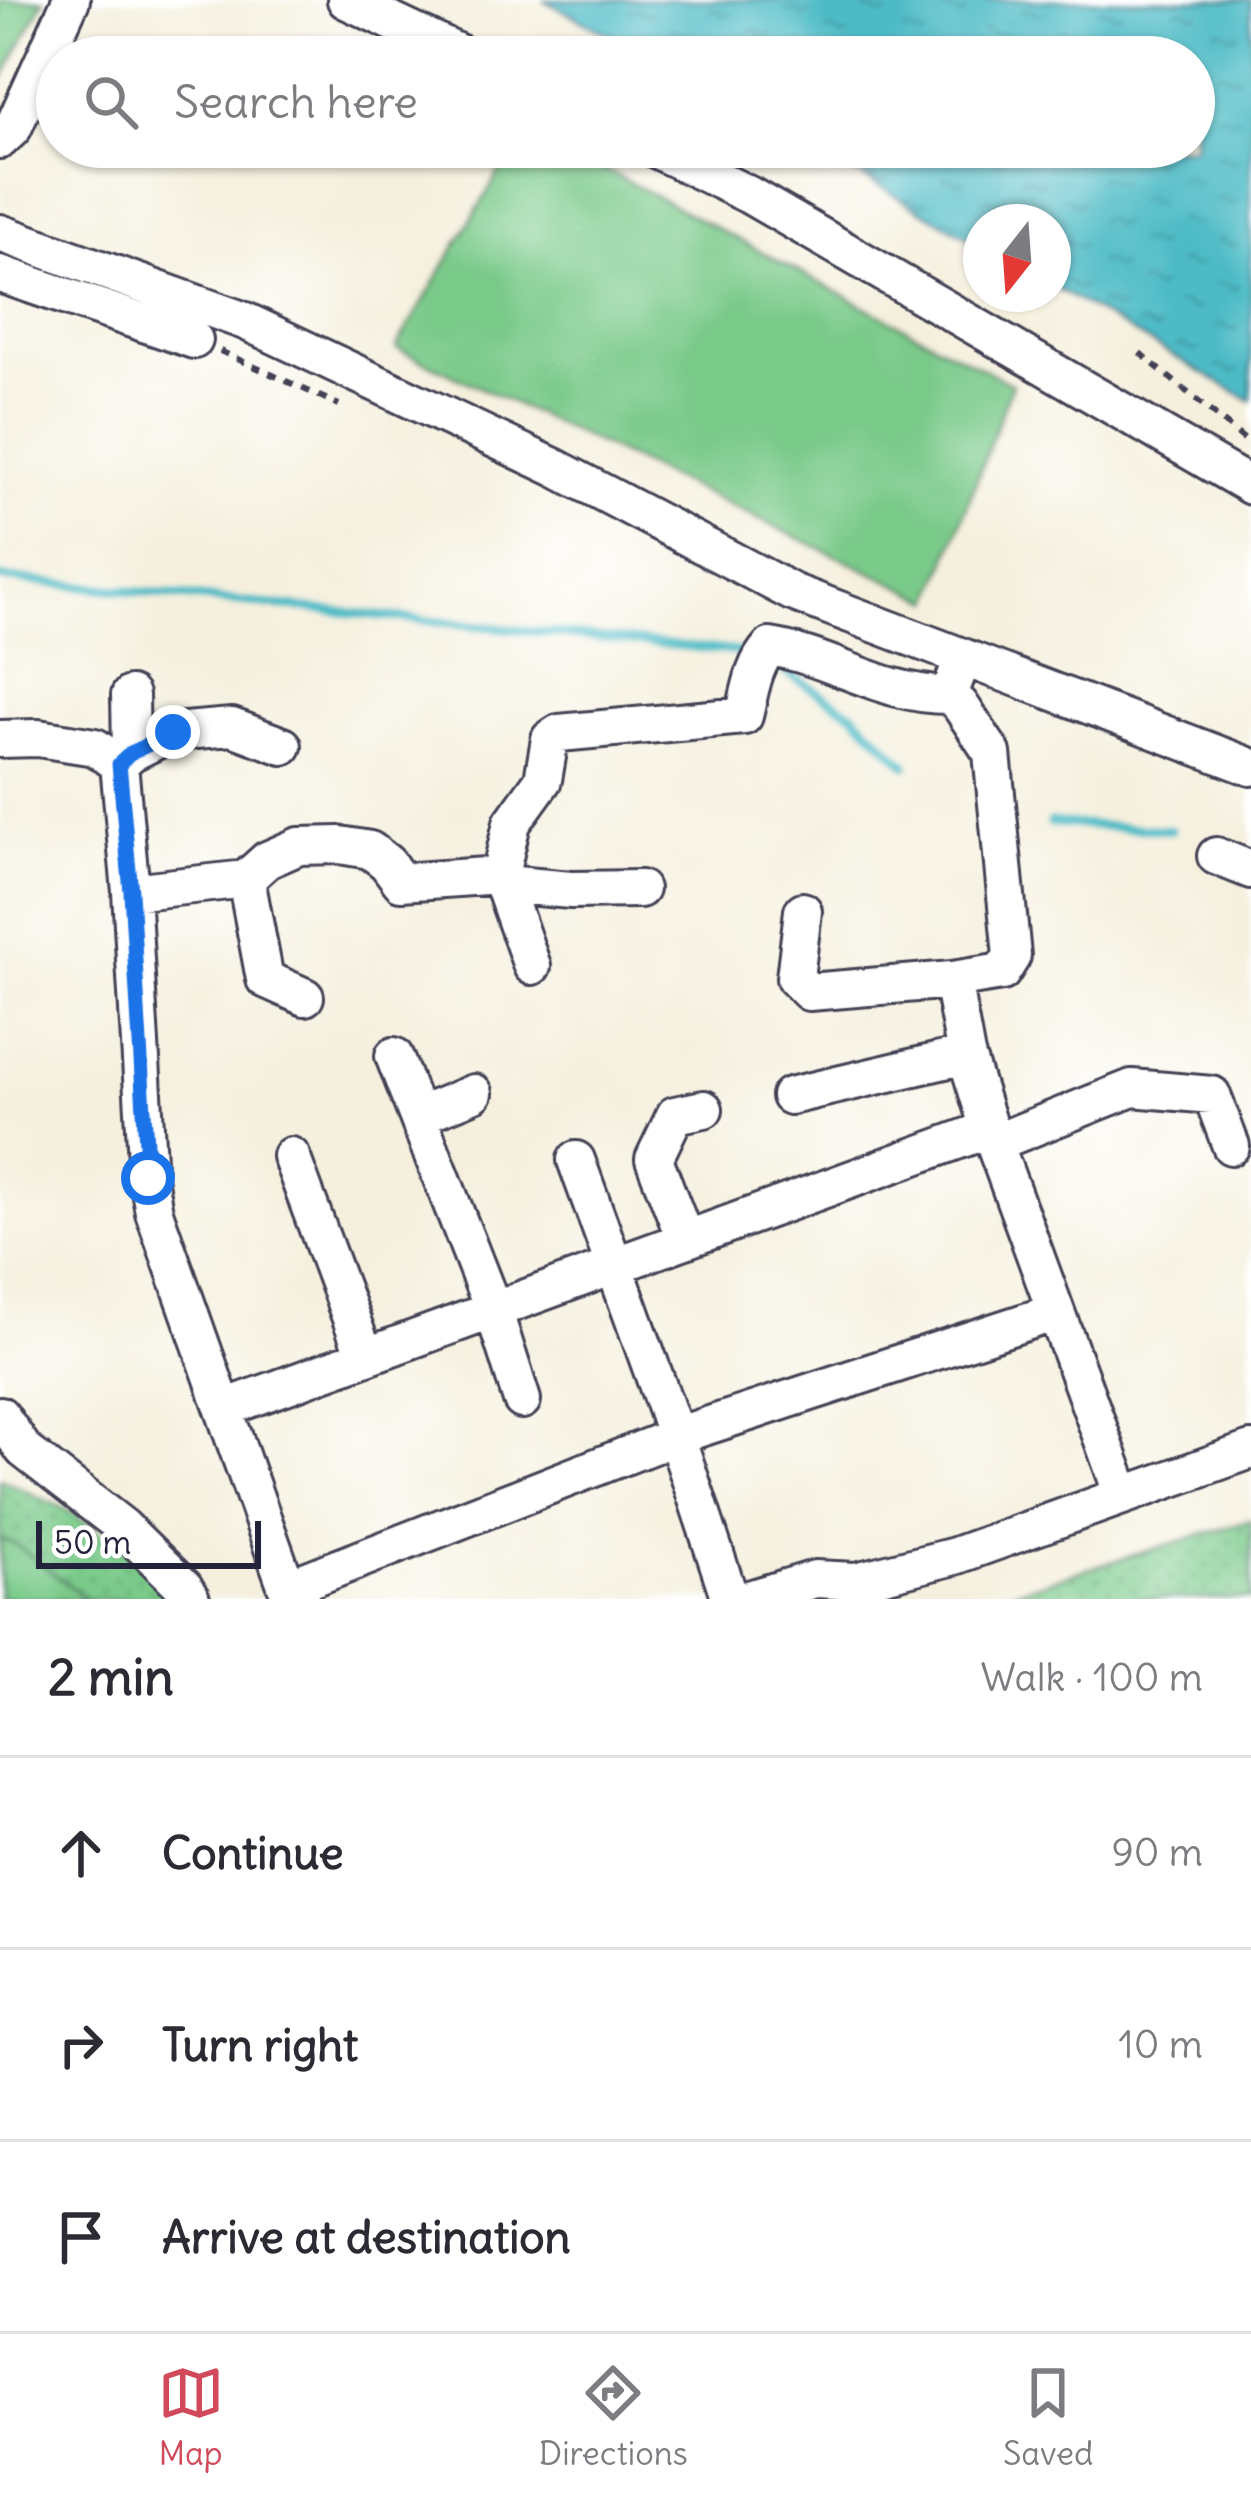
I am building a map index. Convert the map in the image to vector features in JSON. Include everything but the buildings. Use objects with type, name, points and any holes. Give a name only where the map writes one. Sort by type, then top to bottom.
[{"type":"street","points":[[55,36],[71,0]]},
{"type":"street","points":[[346,0],[422,36]]},
{"type":"street","points":[[0,140],[14,128],[36,79]]},
{"type":"street","points":[[694,168],[749,195],[1251,486]]},
{"type":"street","points":[[0,233],[245,321],[556,468],[792,592],[1251,767]]},
{"type":"street","points":[[0,274],[194,340]]},
{"type":"street","points":[[532,967],[500,874],[512,823],[543,780],[550,739],[559,733],[744,716],[753,678],[770,647],[888,686],[949,695],[960,705],[992,753],[1012,956],[1002,972],[809,992],[795,978],[803,911]]},
{"type":"street","points":[[949,695],[963,658]]},
{"type":"street","points":[[130,695],[125,759],[131,892],[154,1212],[289,1593],[676,1436],[1056,1312]]},
{"type":"street","points":[[125,759],[173,732],[232,727],[283,746]]},
{"type":"street","points":[[0,739],[38,738],[95,747],[125,759]]},
{"type":"street","points":[[131,892],[246,879],[267,860],[299,846],[340,845],[370,850],[401,882],[500,874],[514,885],[640,889]]},
{"type":"street","points":[[1216,856],[1251,870]]},
{"type":"street","points":[[246,879],[265,979],[305,998]]},
{"type":"street","points":[[952,980],[966,1055],[991,1136],[1123,1495]]},
{"type":"street","points":[[790,1096],[966,1055]]},
{"type":"street","points":[[394,1056],[493,1309],[522,1400]]},
{"type":"street","points":[[225,1408],[686,1239],[1132,1088],[1212,1095],[1231,1146]]},
{"type":"street","points":[[418,1116],[474,1093]]},
{"type":"street","points":[[686,1239],[655,1159],[675,1115],[704,1109]]},
{"type":"street","points":[[291,1156],[365,1356]]},
{"type":"street","points":[[576,1160],[730,1599]]},
{"type":"street","points":[[0,1415],[12,1449],[123,1527],[191,1599]]},
{"type":"street","points":[[749,1599],[815,1579],[856,1581],[956,1556],[1251,1450]]},
{"type":"path","points":[[1140,353],[1251,445]]},
{"type":"green space","points":[[0,0],[44,0],[0,84]]},
{"type":"green space","points":[[502,168],[602,168],[1012,384],[932,601],[396,348]]},
{"type":"green space","points":[[0,1479],[67,1510],[135,1556],[169,1599],[0,1599]]},
{"type":"green space","points":[[1251,1520],[1251,1599],[988,1599]]},
{"type":"green space","points":[[0,1539],[15,1544],[87,1599],[0,1599]]},
{"type":"water","points":[[543,0],[1251,0],[1251,401],[1071,297],[1071,204],[963,204],[963,235],[847,168],[1215,168],[1215,36],[612,36]]},
{"type":"waterway","points":[[0,578],[741,652]]},
{"type":"waterway","points":[[779,668],[854,714],[906,765]]},
{"type":"waterway","points":[[1050,823],[1171,830]]},
{"type":"route","points":[[148,1178],[119,764],[173,732]]}]
